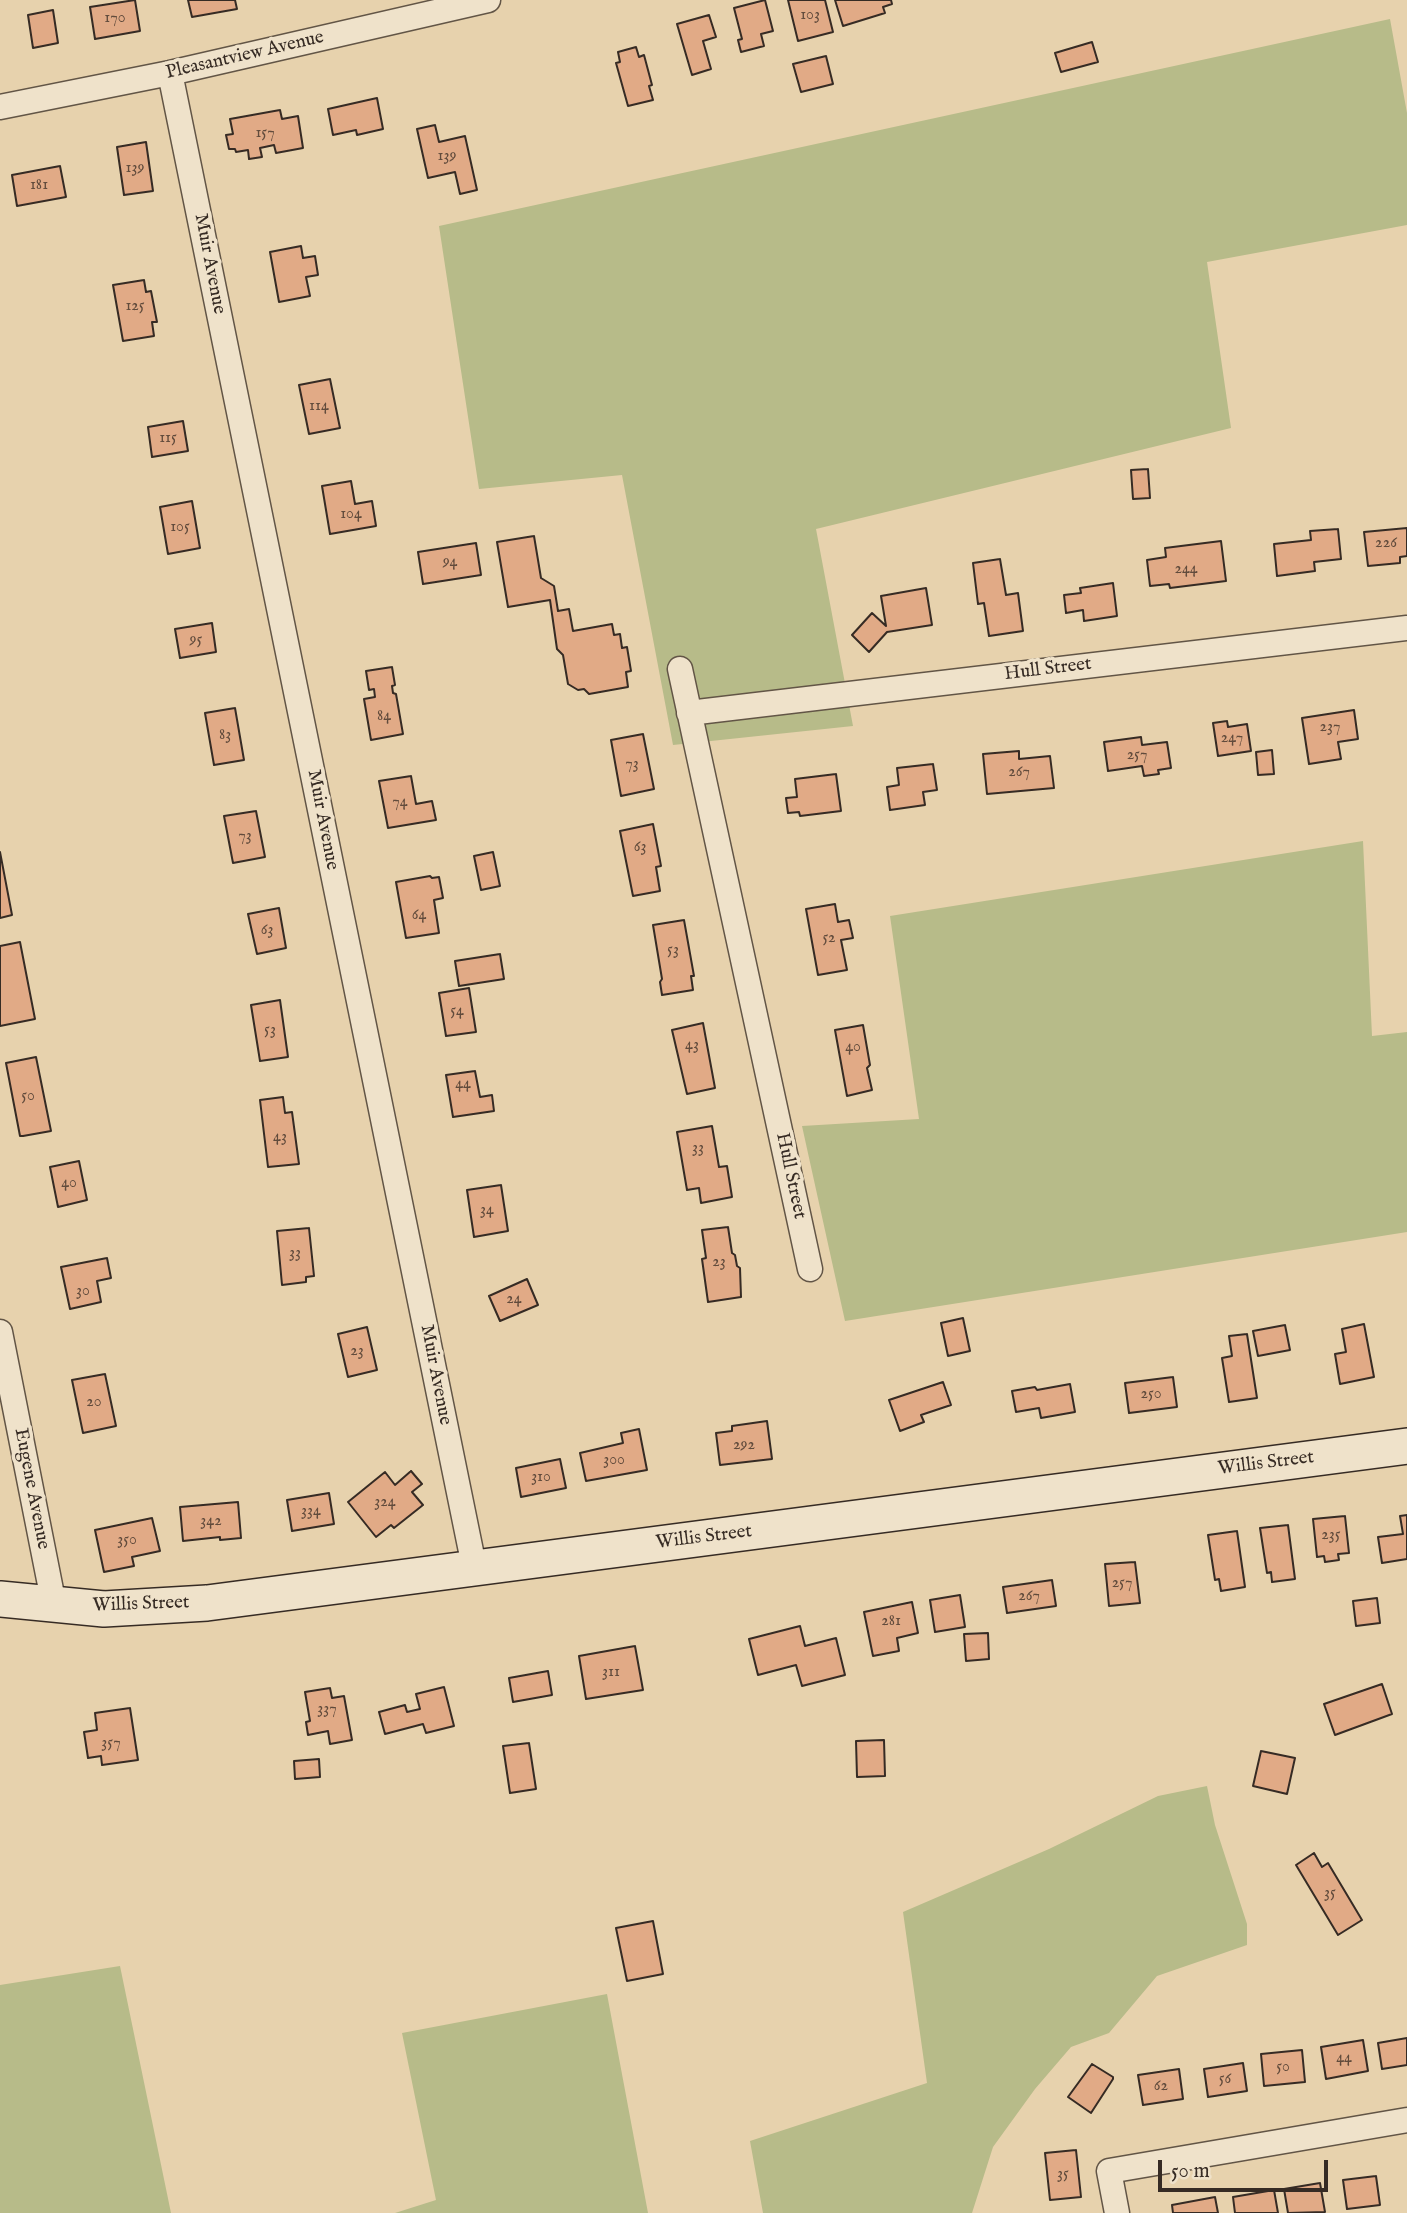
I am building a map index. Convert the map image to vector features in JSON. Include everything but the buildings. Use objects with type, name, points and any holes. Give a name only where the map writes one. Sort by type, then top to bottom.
[{"type":"main road","name":"Willis Street","points":[[0,1599],[104,1609],[207,1603],[1407,1446]]},
{"type":"street","name":"Pleasantview Avenue","points":[[0,107],[170,73],[488,0]]},
{"type":"street","name":"Muir Avenue","points":[[170,73],[474,1566]]},
{"type":"street","name":"Hull Street","points":[[689,713],[1407,628]]},
{"type":"street","name":"Hull Street","points":[[680,669],[810,1269]]},
{"type":"street","name":"Eugene Avenue","points":[[0,1332],[54,1605]]},
{"type":"street","points":[[1117,2213],[1110,2171],[1407,2120]]},
{"type":"green space","points":[[1390,19],[1407,113],[1407,225],[1207,262],[1231,428],[816,529],[853,726],[673,745],[622,475],[479,489],[439,226]]},
{"type":"green space","points":[[1363,841],[1372,1036],[1407,1032],[1407,1232],[845,1321],[802,1126],[919,1119],[890,916]]},
{"type":"green space","points":[[1207,1786],[1215,1825],[1247,1924],[1247,1945],[1157,1976],[1109,2033],[1071,2047],[1035,2089],[993,2147],[972,2213],[763,2213],[750,2141],[927,2083],[903,1912],[1049,1849],[1158,1796]]},
{"type":"green space","points":[[120,1966],[171,2213],[0,2213],[0,1985]]},
{"type":"green space","points":[[607,1994],[648,2213],[395,2213],[436,2200],[402,2033]]}]
